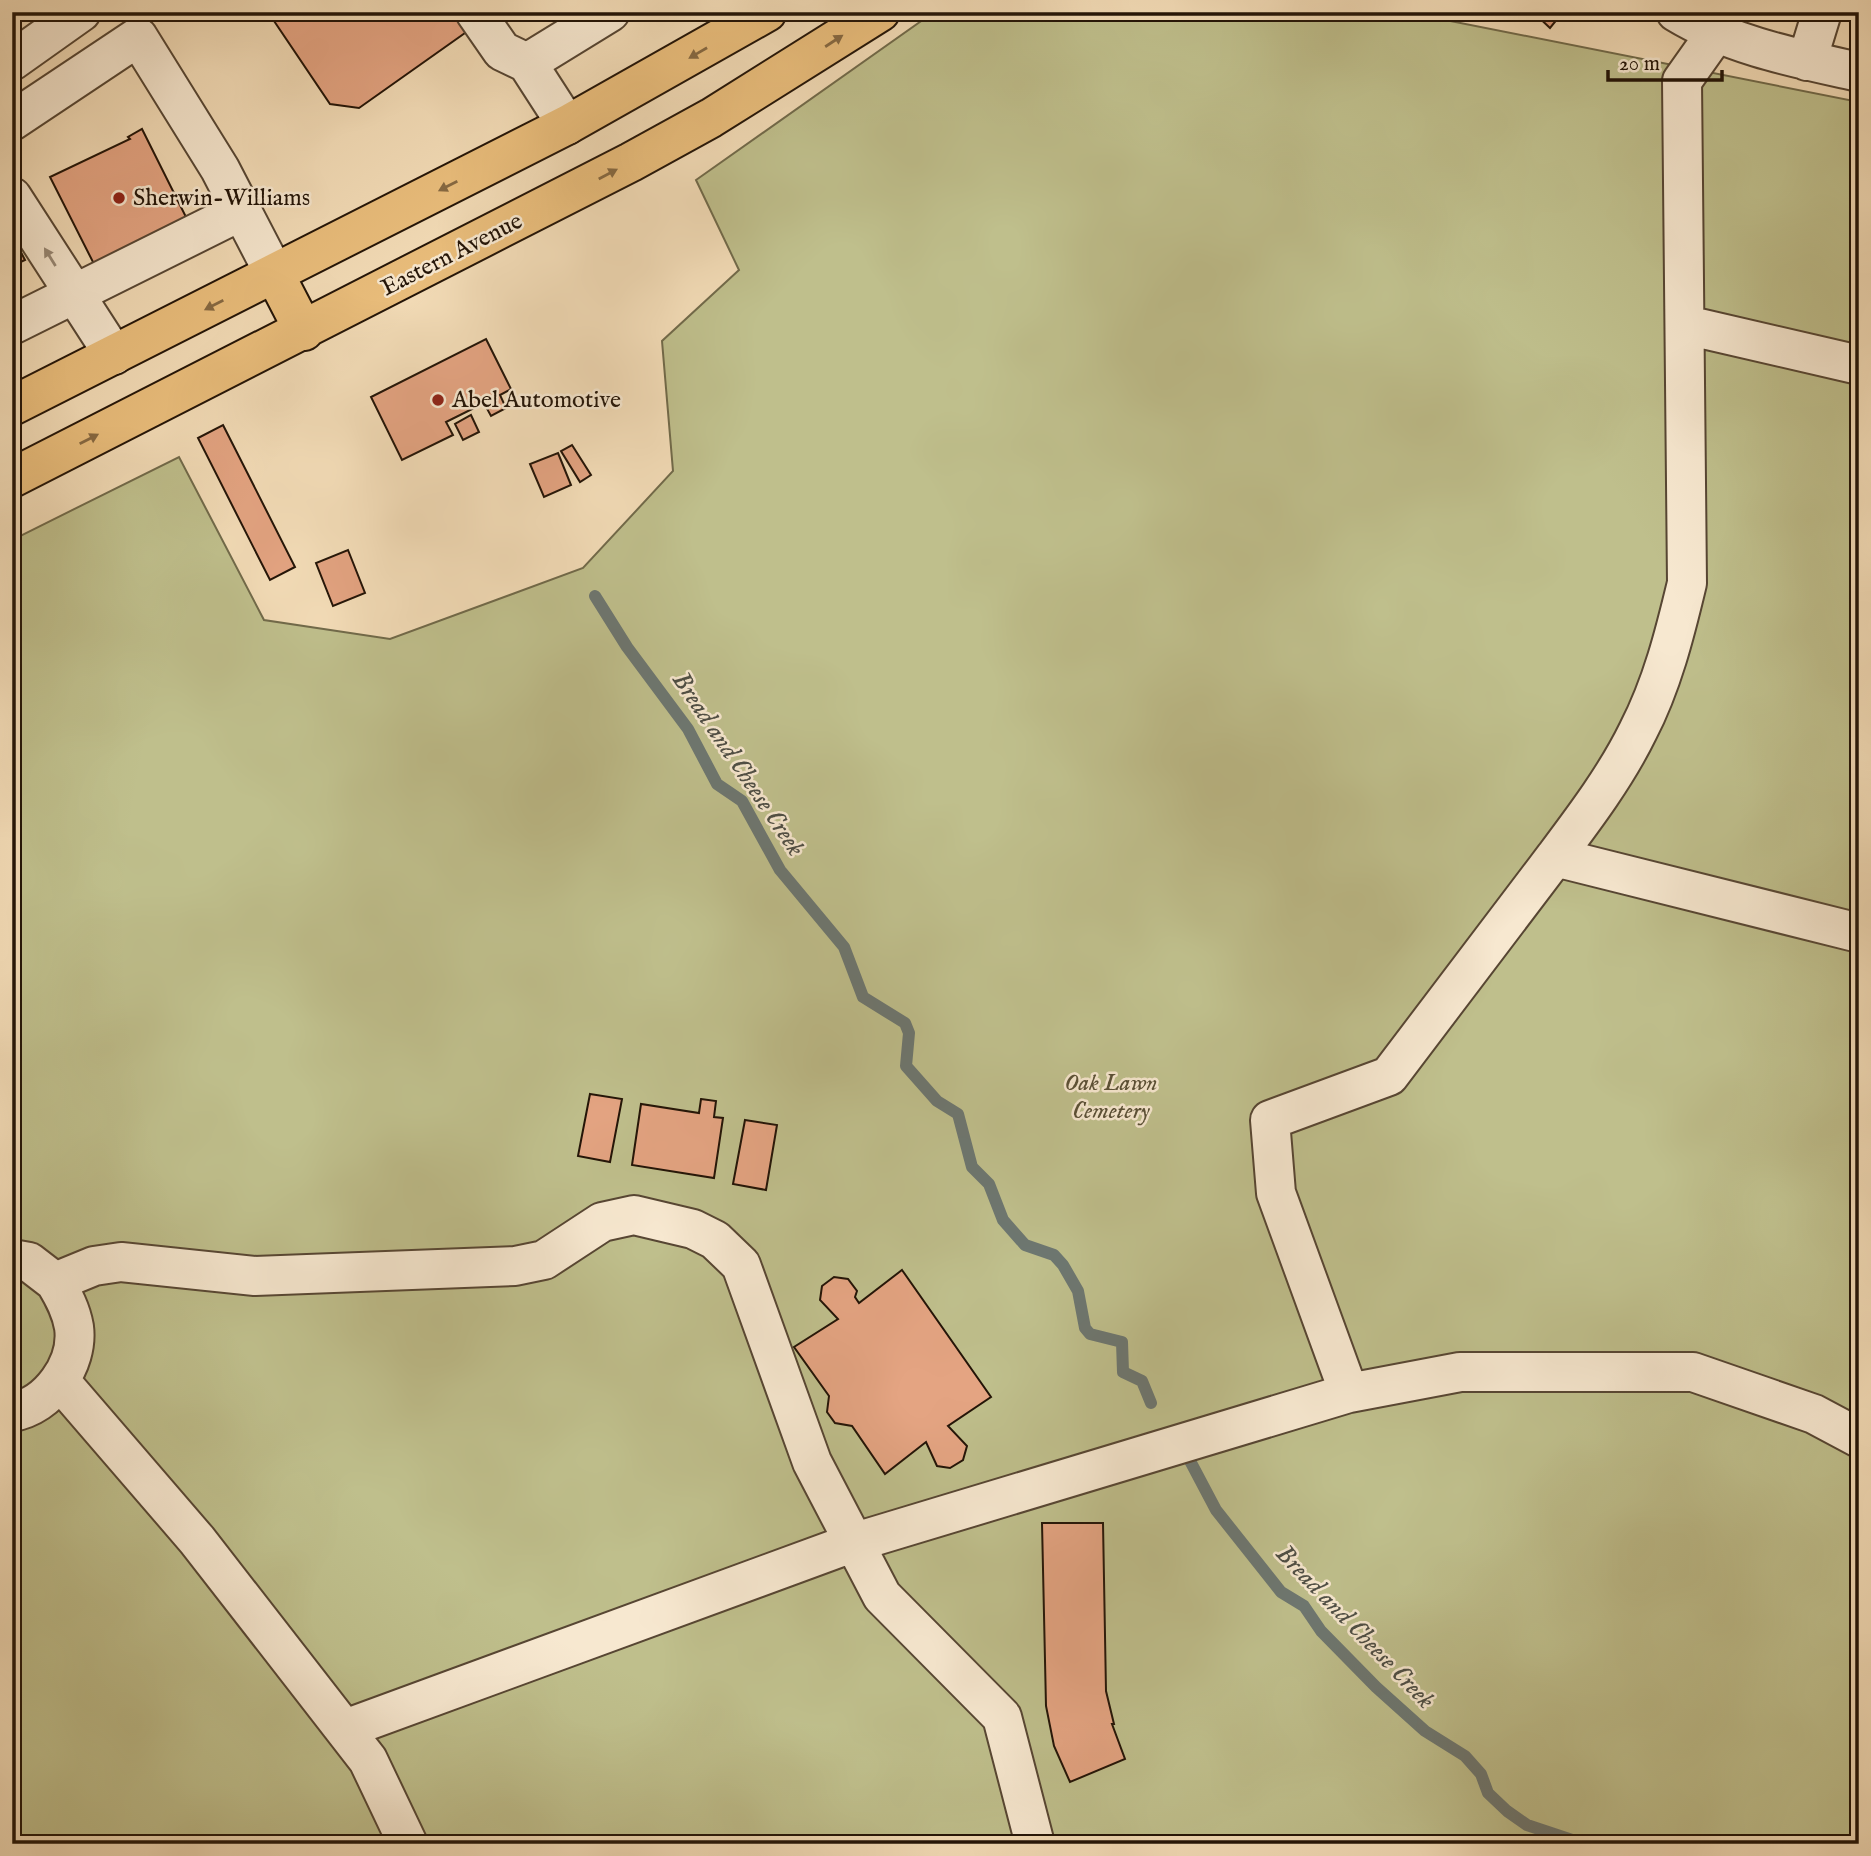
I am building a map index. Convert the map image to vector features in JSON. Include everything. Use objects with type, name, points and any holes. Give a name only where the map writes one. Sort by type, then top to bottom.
[{"type":"main road","name":"Eastern Avenue","points":[[12,478],[560,200],[711,118],[880,12]]},
{"type":"main road","points":[[12,406],[567,125],[759,15],[789,71]]},
{"type":"main road","points":[[275,275],[304,331]]},
{"type":"street","points":[[12,61],[80,12]]},
{"type":"street","points":[[475,12],[502,51],[527,63],[567,125]]},
{"type":"street","points":[[527,63],[610,12]]},
{"type":"street","points":[[1676,12],[1716,33],[1807,61],[1859,72]]},
{"type":"street","points":[[1807,61],[1822,12]]},
{"type":"street","points":[[1349,1393],[1276,1193],[1270,1120],[1389,1076],[1591,809],[1639,731],[1670,652],[1687,583],[1682,81],[1716,33]]},
{"type":"street","points":[[12,121],[138,37],[220,169],[275,275]]},
{"type":"street","points":[[12,197],[114,355]]},
{"type":"street","points":[[12,325],[241,211]]},
{"type":"street","points":[[1686,326],[1859,365]]},
{"type":"street","points":[[1555,857],[1859,933]]},
{"type":"street","points":[[55,1282],[94,1266],[121,1262],[255,1276],[478,1270],[544,1260],[602,1222],[634,1215],[693,1228],[715,1240],[741,1265],[812,1462],[882,1596],[1002,1717],[1035,1844]]},
{"type":"street","points":[[12,1258],[29,1262],[55,1282],[69,1307],[74,1330],[71,1357],[60,1381],[47,1395],[23,1410],[12,1412]]},
{"type":"street","points":[[345,1729],[852,1543],[1349,1393],[1460,1372],[1693,1372],[1814,1414],[1859,1438]]},
{"type":"street","points":[[60,1381],[198,1540],[345,1729],[368,1760],[408,1844]]},
{"type":"green space","name":"Oak Lawn Cemetery","points":[[934,12],[1405,12],[1859,102],[1859,1844],[12,1844],[12,540],[179,457],[264,620],[390,639],[583,568],[673,471],[662,341],[739,270],[696,180]]},
{"type":"building","points":[[268,12],[461,12],[472,28],[359,108],[330,104]]},
{"type":"building","points":[[1533,12],[1563,12],[1550,28]]},
{"type":"building","name":"Sherwin-Williams","points":[[142,129],[187,219],[95,266],[50,177],[130,139],[128,137]]},
{"type":"building","points":[[12,237],[25,260],[12,266]]},
{"type":"building","name":"Abel Automotive","points":[[486,339],[511,389],[500,395],[506,408],[491,416],[484,403],[446,422],[453,435],[402,460],[371,397]]},
{"type":"building","points":[[471,415],[479,432],[463,440],[455,424]]},
{"type":"building","points":[[223,425],[295,567],[270,580],[198,438]]},
{"type":"building","points":[[572,445],[591,475],[580,482],[561,451]]},
{"type":"building","points":[[558,453],[571,485],[544,497],[530,464]]},
{"type":"building","points":[[348,550],[365,593],[333,606],[316,563]]},
{"type":"building","points":[[590,1094],[622,1099],[610,1162],[578,1156]]},
{"type":"building","points":[[701,1099],[716,1101],[714,1117],[723,1118],[714,1178],[632,1165],[641,1104],[699,1113]]},
{"type":"building","points":[[745,1120],[777,1125],[766,1190],[733,1184]]},
{"type":"building","points":[[902,1270],[991,1397],[948,1426],[967,1446],[963,1460],[950,1468],[937,1466],[926,1442],[885,1474],[852,1426],[835,1423],[827,1412],[829,1396],[794,1347],[838,1319],[820,1300],[822,1286],[834,1277],[848,1279],[857,1291],[855,1297],[859,1303]]},
{"type":"building","points":[[1042,1523],[1103,1523],[1106,1691],[1112,1724],[1125,1759],[1070,1782],[1054,1746],[1046,1706]]},
{"type":"waterway","name":"Bread and Cheese Creek","points":[[595,596],[627,647],[688,729],[717,784],[742,801],[780,870],[844,947],[863,997],[905,1023],[909,1033],[906,1066],[937,1101],[958,1114],[972,1167],[989,1184],[1003,1220],[1025,1245],[1054,1255],[1063,1265],[1078,1291],[1085,1328],[1090,1334],[1122,1342],[1123,1372],[1142,1381],[1151,1403]]},
{"type":"waterway","name":"Bread and Cheese Creek","points":[[1188,1457],[1216,1510],[1281,1592],[1304,1606],[1321,1631],[1376,1687],[1425,1731],[1465,1756],[1481,1774],[1488,1793],[1507,1811],[1527,1825],[1584,1844]]},
{"type":"place","name":"Sherwin-Williams","points":[[119,198]]},
{"type":"place","name":"Abel Automotive","points":[[438,400]]}]
